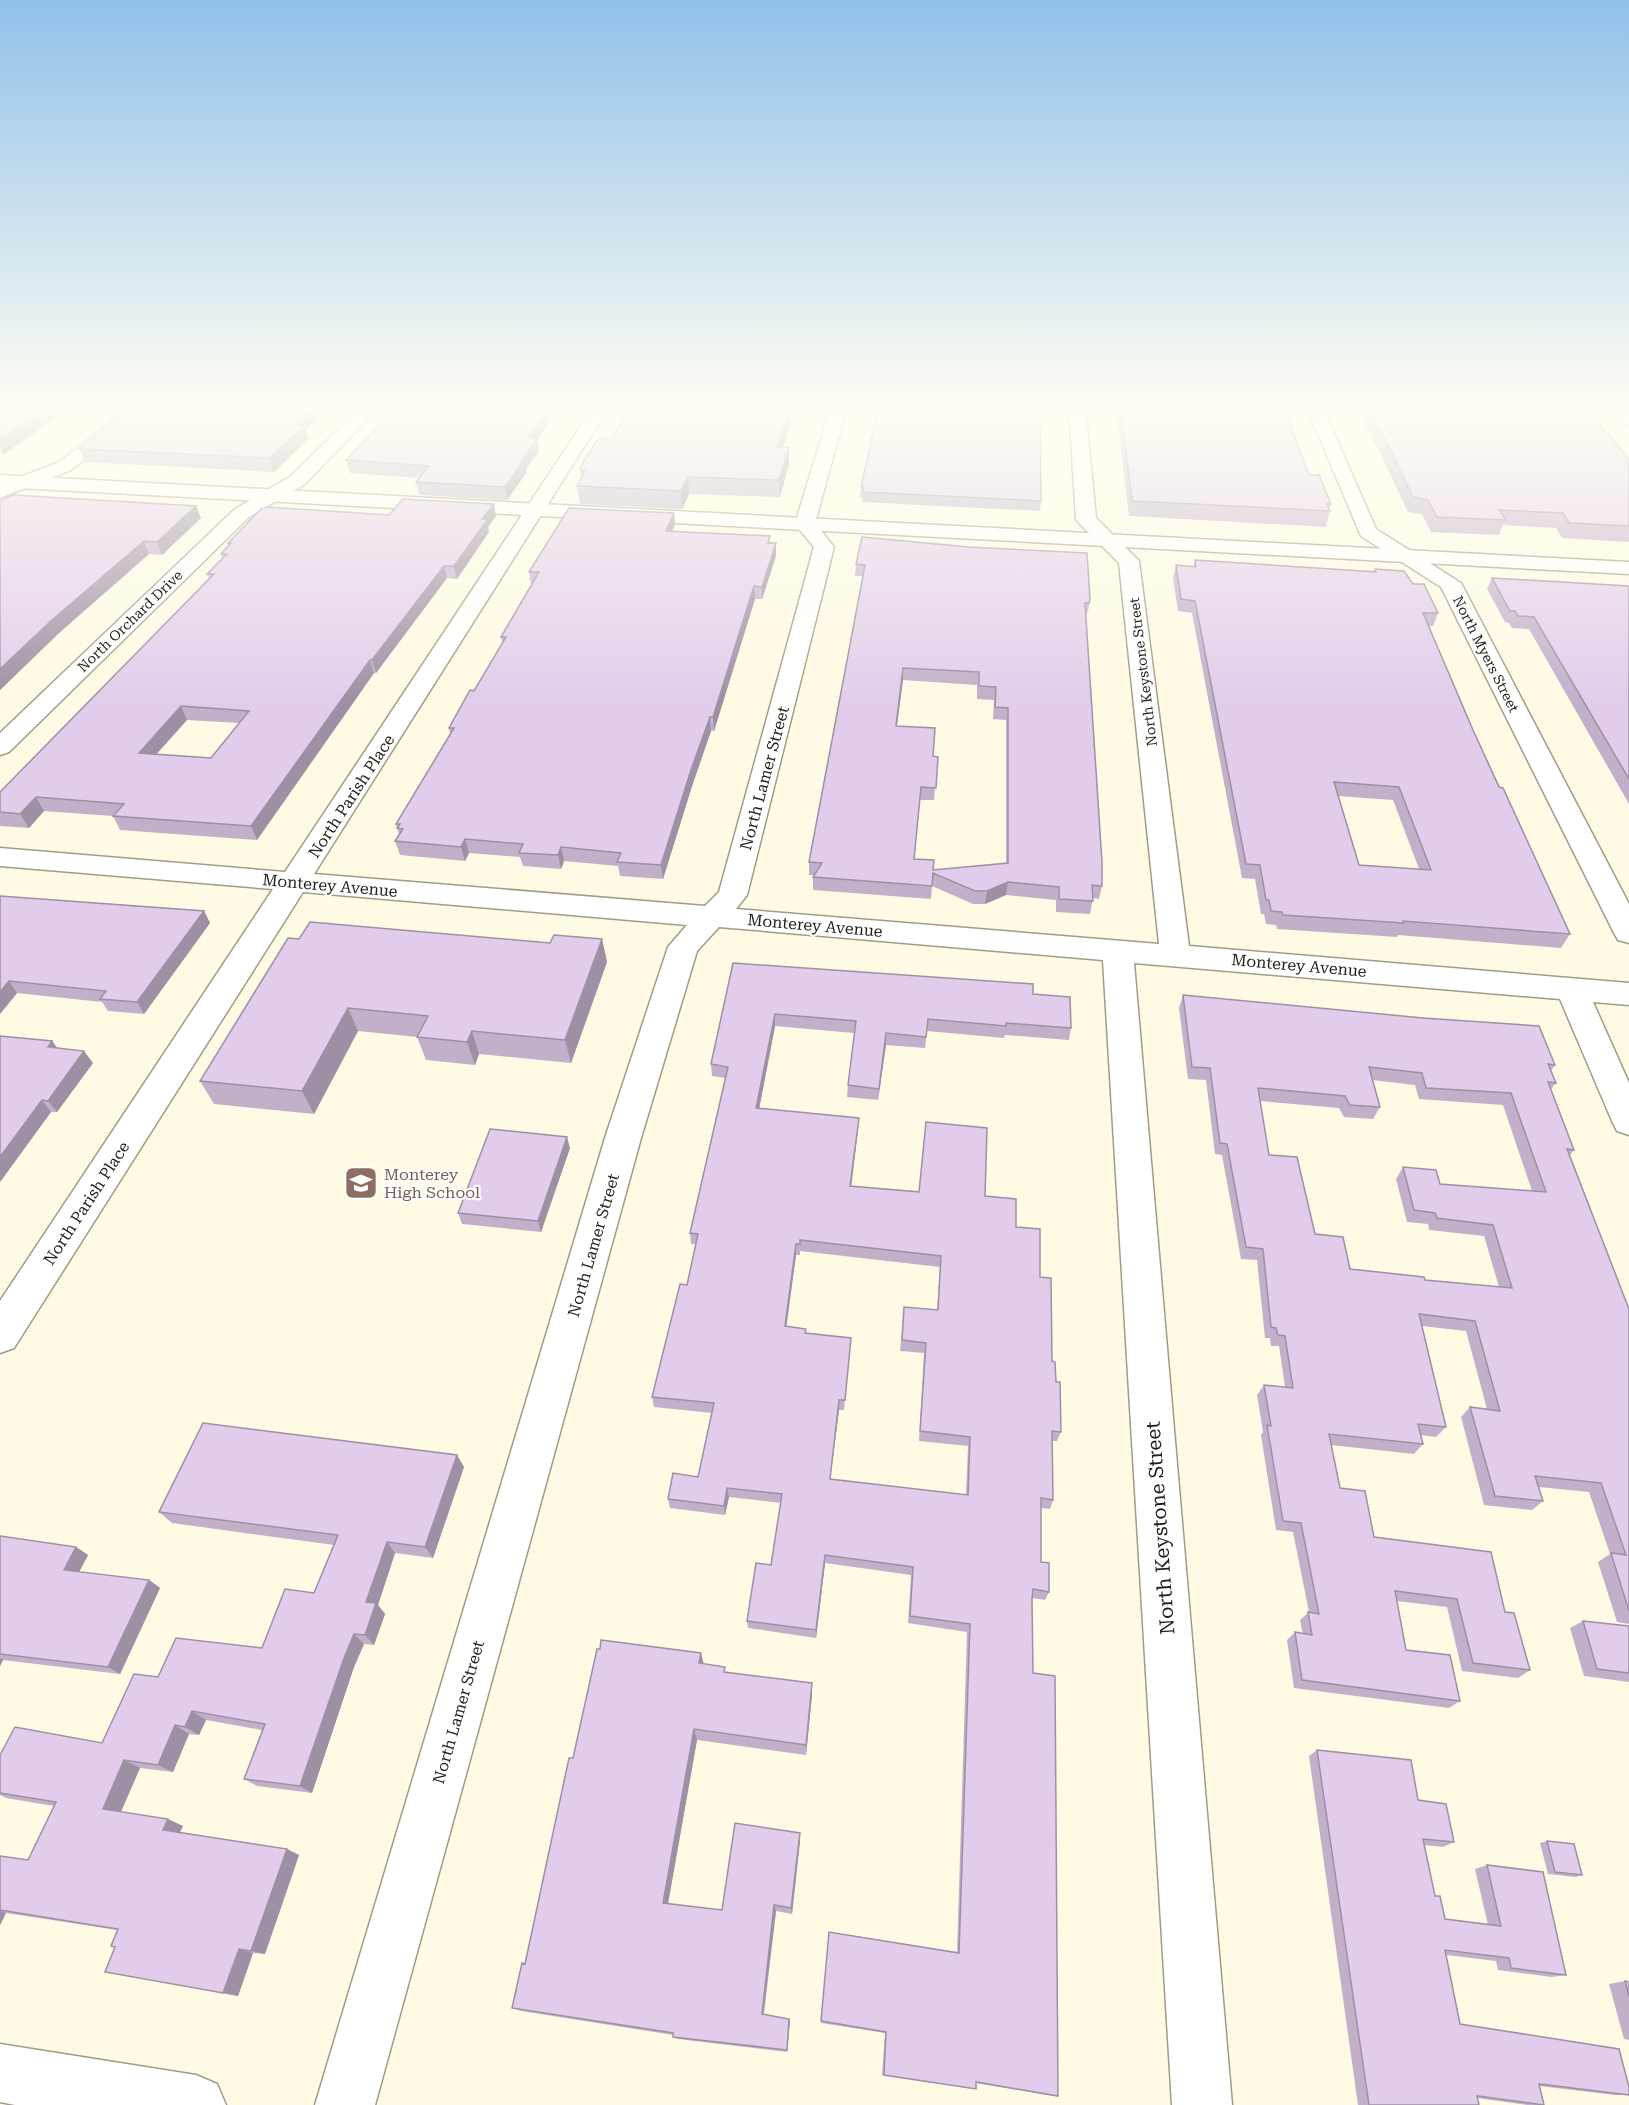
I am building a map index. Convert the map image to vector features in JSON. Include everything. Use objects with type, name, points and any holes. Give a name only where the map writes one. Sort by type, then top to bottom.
[{"type":"street","name":"North Orchard Drive","points":[[0,747],[242,513],[257,504]]},
{"type":"street","points":[[445,504],[1629,568]]},
{"type":"street","name":"North Parish Place","points":[[0,1335],[538,504]]},
{"type":"street","points":[[805,524],[811,504]]},
{"type":"street","name":"North Keystone Street","points":[[1085,504],[1086,520],[1129,561],[1175,955]]},
{"type":"street","name":"North Myers Street","points":[[1356,504],[1368,532],[1450,583],[1629,933]]},
{"type":"street","name":"North Lamer Street","points":[[345,2105],[623,1138],[683,947],[733,895],[824,547],[805,524]]},
{"type":"street","name":"Monterey Avenue","points":[[0,857],[1629,993]]},
{"type":"street","name":"North Keystone Street","points":[[1118,950],[1202,2105]]},
{"type":"street","points":[[1570,989],[1629,1121]]},
{"type":"street","points":[[0,2073],[196,2105]]},
{"type":"building","points":[[0,504],[196,506],[157,542],[144,541],[52,620],[0,669]]},
{"type":"building","points":[[398,504],[494,504],[482,519],[487,520],[454,566],[444,566],[370,660],[251,826],[113,816],[124,804],[36,797],[20,814],[0,812],[0,792],[214,574],[207,574],[227,554],[221,554],[231,543],[228,543],[261,509],[267,507],[389,515]],"holes":[[[181,706],[249,711],[211,758],[139,753]]]},
{"type":"building","points":[[1196,504],[1327,504],[1330,511]]},
{"type":"building","points":[[1430,504],[1629,504],[1629,526],[1569,523],[1563,513],[1499,510],[1506,520],[1437,517]]},
{"type":"building","points":[[569,508],[674,513],[666,531],[770,536],[768,543],[776,543],[762,587],[754,586],[713,717],[710,717],[691,770],[661,865],[617,862],[621,853],[561,847],[558,855],[519,853],[523,844],[465,839],[461,847],[395,841],[403,829],[397,828],[400,824],[396,824],[454,728],[449,728],[470,690],[474,691],[506,637],[501,637],[539,572],[529,572]]},
{"type":"building","points":[[862,537],[969,547],[1087,553],[1090,599],[1089,603],[1085,603],[1102,862],[1102,886],[1092,885],[1093,901],[1059,899],[1059,887],[1008,882],[987,891],[975,891],[933,873],[932,886],[813,877],[822,863],[809,862],[865,565],[856,564]],"holes":[[[903,668],[979,672],[979,686],[996,687],[995,707],[1008,708],[1008,863],[933,870],[934,860],[914,859],[921,787],[936,788],[938,757],[933,756],[935,728],[896,726]]]},
{"type":"building","points":[[1195,560],[1376,572],[1375,569],[1404,571],[1413,584],[1424,584],[1438,613],[1423,613],[1499,787],[1503,788],[1570,934],[1403,921],[1404,923],[1283,915],[1282,912],[1271,911],[1269,900],[1266,900],[1260,865],[1246,864],[1195,601],[1181,599],[1176,565],[1196,567]],"holes":[[[1334,782],[1399,787],[1431,870],[1359,865]]]},
{"type":"building","points":[[1492,578],[1629,586],[1629,779],[1534,617],[1518,616],[1515,611],[1510,611]]},
{"type":"building","points":[[0,896],[204,911],[137,1002],[100,999],[106,991],[9,981],[0,992]]},
{"type":"building","points":[[310,922],[550,943],[554,935],[602,939],[565,1040],[472,1031],[467,1042],[417,1037],[428,1016],[348,1008],[302,1091],[200,1081],[288,938],[299,939]]},
{"type":"building","points":[[733,963],[1033,984],[1033,994],[1070,997],[1071,1028],[1006,1023],[1006,1026],[928,1019],[926,1037],[886,1033],[879,1089],[848,1085],[856,1021],[775,1014],[756,1108],[859,1118],[850,1186],[919,1192],[926,1122],[987,1128],[985,1196],[1016,1199],[1016,1227],[1040,1229],[1040,1277],[1051,1278],[1052,1361],[1055,1362],[1056,1382],[1060,1382],[1061,1432],[1052,1431],[1053,1500],[1041,1498],[1041,1562],[1049,1563],[1049,1592],[1033,1589],[1032,1599],[1033,1673],[1055,1676],[1058,2096],[976,2082],[976,2089],[884,2075],[886,2032],[821,2021],[829,1932],[959,1953],[970,1624],[910,1616],[913,1567],[825,1555],[816,1630],[747,1621],[756,1563],[771,1565],[782,1494],[727,1488],[724,1506],[668,1499],[673,1473],[698,1477],[714,1403],[652,1397],[680,1284],[687,1285],[698,1234],[690,1233],[728,1067],[711,1064]],"holes":[[[800,1240],[941,1256],[938,1310],[904,1307],[902,1340],[926,1343],[920,1431],[970,1437],[968,1495],[830,1479],[839,1400],[845,1400],[851,1338],[805,1333],[806,1329],[785,1326],[796,1244],[800,1244]]]},
{"type":"building","points":[[1183,995],[1423,1018],[1539,1026],[1555,1065],[1548,1064],[1556,1083],[1548,1082],[1574,1150],[1567,1149],[1629,1309],[1629,1611],[1611,1553],[1626,1555],[1601,1483],[1535,1476],[1543,1501],[1495,1496],[1470,1407],[1500,1411],[1475,1321],[1419,1314],[1446,1427],[1418,1424],[1423,1444],[1329,1434],[1340,1488],[1365,1491],[1374,1537],[1491,1552],[1505,1612],[1514,1613],[1530,1670],[1473,1663],[1457,1599],[1395,1591],[1406,1650],[1450,1655],[1460,1701],[1302,1680],[1295,1632],[1312,1635],[1308,1612],[1319,1614],[1301,1523],[1283,1521],[1267,1425],[1271,1426],[1264,1385],[1293,1388],[1285,1336],[1278,1335],[1276,1328],[1271,1327],[1263,1249],[1246,1247],[1227,1144],[1220,1143],[1210,1068],[1192,1067]],"holes":[[[1369,1067],[1422,1073],[1426,1088],[1511,1093],[1546,1192],[1440,1184],[1436,1170],[1403,1167],[1414,1210],[1435,1213],[1437,1218],[1493,1225],[1512,1288],[1425,1280],[1424,1277],[1350,1269],[1343,1237],[1315,1234],[1297,1157],[1269,1155],[1258,1088],[1345,1096],[1350,1105],[1380,1107]]]},
{"type":"building","points":[[0,1036],[52,1041],[48,1047],[84,1051],[48,1101],[42,1100],[0,1157]]},
{"type":"building","points":[[490,1129],[567,1137],[538,1221],[458,1213]]},
{"type":"building","points":[[203,1423],[457,1455],[425,1547],[387,1542],[366,1602],[376,1603],[365,1635],[354,1634],[300,1786],[244,1779],[265,1724],[192,1711],[185,1727],[175,1725],[158,1765],[124,1760],[103,1809],[168,1819],[163,1830],[287,1849],[251,1951],[239,1949],[223,1993],[105,1972],[115,1947],[111,1946],[118,1929],[0,1910],[0,1856],[28,1860],[56,1802],[0,1793],[0,1755],[15,1727],[102,1743],[134,1674],[158,1677],[176,1638],[262,1648],[285,1589],[314,1593],[338,1535],[159,1512]]},
{"type":"building","points":[[0,1536],[76,1547],[64,1570],[149,1580],[108,1667],[0,1654]]},
{"type":"building","points":[[1583,1621],[1629,1626],[1629,1673],[1597,1669]]},
{"type":"building","points":[[601,1640],[701,1653],[699,1663],[725,1667],[724,1672],[812,1683],[806,1745],[694,1729],[663,1903],[722,1910],[735,1823],[800,1833],[791,1908],[774,1905],[762,2014],[789,2019],[787,2050],[673,2037],[673,2033],[512,2008],[522,1963],[525,1964],[569,1758],[573,1758],[597,1649],[600,1649]]},
{"type":"building","points":[[1317,1750],[1411,1760],[1418,1800],[1446,1804],[1454,1842],[1423,1839],[1435,1896],[1440,1896],[1445,1919],[1501,1926],[1487,1865],[1543,1872],[1566,1975],[1511,1968],[1509,1958],[1445,1950],[1460,2024],[1619,2049],[1629,2095],[1539,2084],[1544,2105],[1477,2096],[1479,2105],[1369,2105]]},
{"type":"building","points":[[1547,1841],[1574,1844],[1582,1875],[1555,1872]]},
{"type":"building","points":[[1625,1981],[1629,1982],[1629,1996]]},
{"type":"place","name":"Monterey High School","points":[[361,1183]]}]
